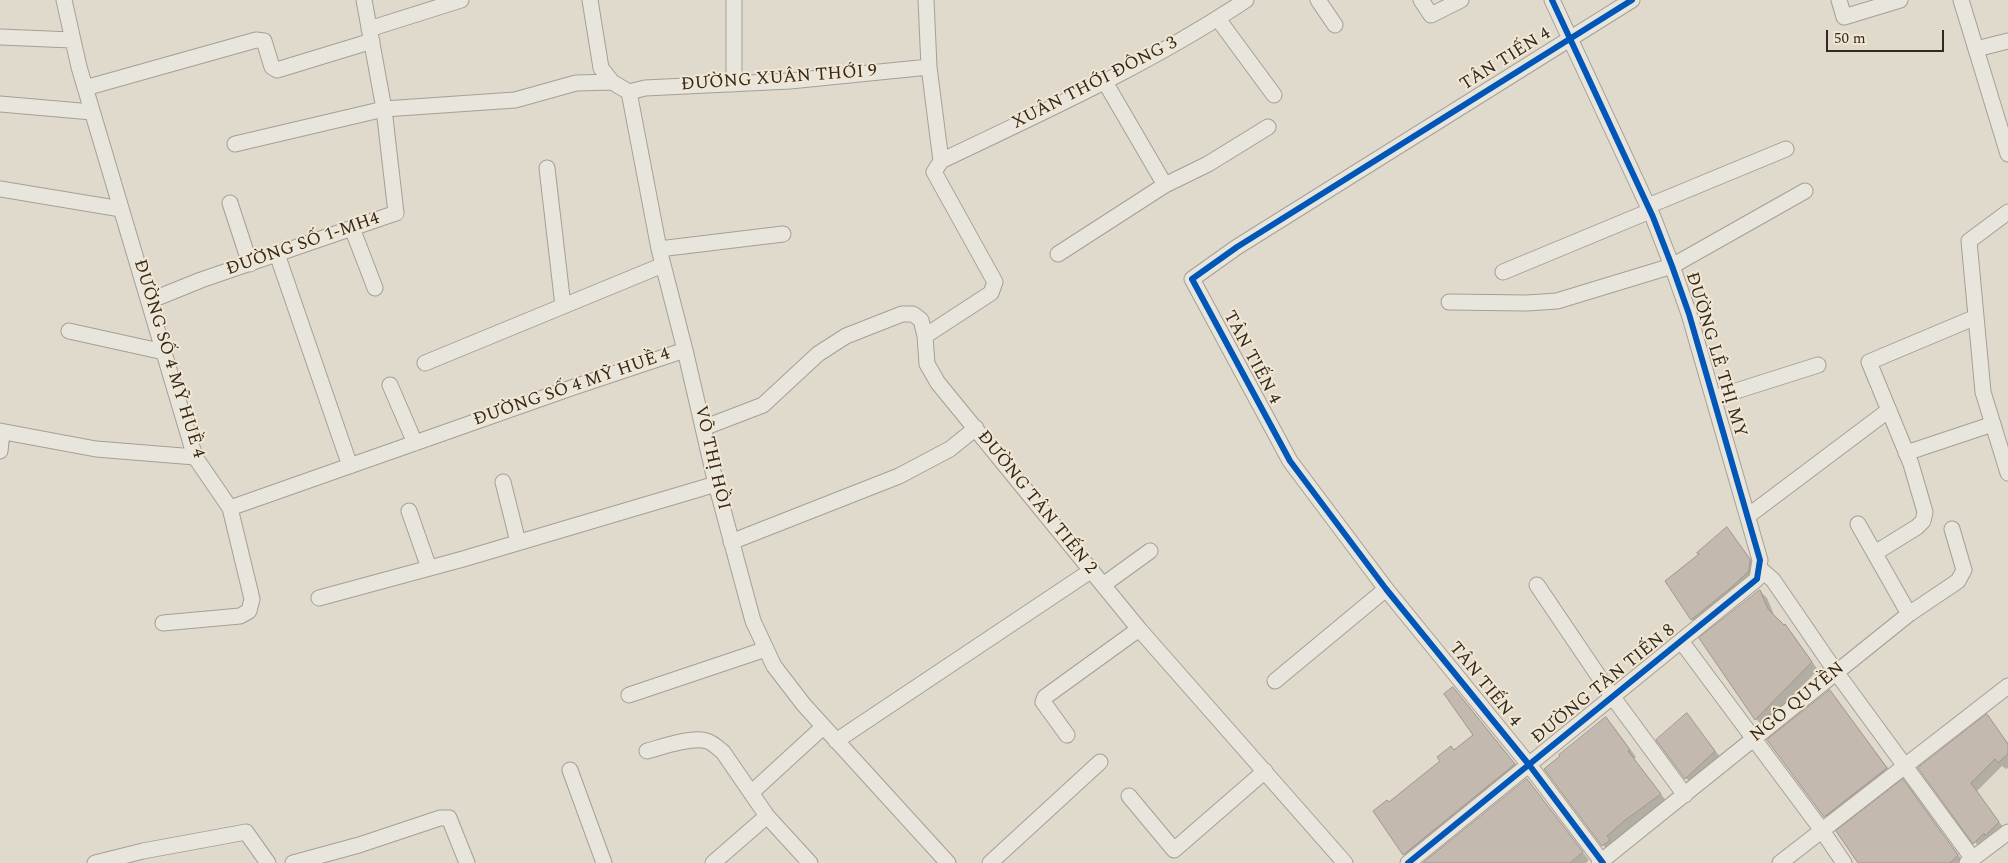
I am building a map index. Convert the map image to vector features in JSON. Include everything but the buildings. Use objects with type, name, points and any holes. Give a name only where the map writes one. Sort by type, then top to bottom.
[{"type":"street","name":"ĐƯỜNG SỐ 4 MỸ HUỀ 4","points":[[64,0],[72,40],[85,88],[195,457],[230,508],[574,386],[685,350]]},
{"type":"street","name":"ĐƯỜNG SỐ 1-MH4","points":[[148,301],[396,213],[384,109],[364,0]]},
{"type":"street","points":[[85,88],[256,40],[264,41],[272,67],[277,70],[461,0]]},
{"type":"street","points":[[590,0],[601,68],[612,82],[629,92]]},
{"type":"street","points":[[734,0],[734,84]]},
{"type":"street","points":[[925,336],[991,293],[994,282],[934,172],[941,161],[929,67],[926,0]]},
{"type":"street","name":"XUÂN THỚI ĐÔNG 3","points":[[941,161],[1104,82],[1218,18],[1246,0]]},
{"type":"street","points":[[1318,0],[1335,25]]},
{"type":"street","points":[[1421,0],[1431,15],[1461,0]]},
{"type":"street","name":"ĐƯỜNG LÊ THỊ MY","points":[[1552,0],[1649,209],[1672,266],[1689,314],[1714,398],[1760,564]]},
{"type":"street","name":"TÂN TIẾN 4","points":[[1602,862],[1530,766],[1386,590],[1290,461],[1192,279],[1237,247],[1632,0]]},
{"type":"street","points":[[1839,0],[1844,17],[1900,0]]},
{"type":"street","points":[[1961,0],[2008,154]]},
{"type":"street","points":[[1218,18],[1274,95]]},
{"type":"street","points":[[0,36],[72,40]]},
{"type":"street","points":[[1976,49],[2008,41]]},
{"type":"street","name":"ĐƯỜNG XUÂN THỚI 9","points":[[629,92],[645,88],[790,81],[929,67]]},
{"type":"street","points":[[235,144],[384,109],[516,100],[576,83],[612,82]]},
{"type":"street","points":[[1104,82],[1165,185]]},
{"type":"street","name":"VÕ THỊ HỒI","points":[[629,92],[660,249],[716,484],[753,621],[774,666],[823,727],[948,863]]},
{"type":"street","points":[[0,104],[92,112]]},
{"type":"street","points":[[1058,254],[1165,185],[1208,164],[1268,127]]},
{"type":"street","points":[[1503,272],[1786,149]]},
{"type":"street","points":[[547,168],[563,306]]},
{"type":"street","points":[[0,188],[121,209]]},
{"type":"street","points":[[1449,302],[1556,301],[1672,266],[1804,191]]},
{"type":"street","points":[[230,203],[250,264]]},
{"type":"street","points":[[2008,212],[1969,241],[1983,392],[2008,473]]},
{"type":"street","points":[[352,228],[375,288]]},
{"type":"street","points":[[660,249],[783,234]]},
{"type":"street","points":[[276,254],[350,466]]},
{"type":"street","points":[[425,362],[664,265]]},
{"type":"street","name":"ĐƯỜNG TÂN TIẾN 2","points":[[704,428],[763,405],[818,354],[846,336],[902,314],[914,314],[921,320],[925,336],[927,364],[938,383],[1139,629],[1345,863]]},
{"type":"street","points":[[1875,553],[1917,527],[1925,516],[1925,512],[1906,453],[1868,362],[1976,317]]},
{"type":"street","points":[[69,331],[164,352]]},
{"type":"street","points":[[1714,398],[1818,365]]},
{"type":"street","points":[[390,384],[415,443]]},
{"type":"street","points":[[1748,516],[1889,410]]},
{"type":"street","points":[[1906,453],[1993,424]]},
{"type":"street","points":[[732,542],[898,476],[950,449],[976,428]]},
{"type":"street","points":[[0,451],[1,432],[96,449],[195,457]]},
{"type":"street","points":[[503,482],[518,542]]},
{"type":"street","points":[[318,598],[429,568],[716,484]]},
{"type":"street","points":[[163,623],[240,616],[246,614],[251,607],[250,589],[230,508]]},
{"type":"street","points":[[408,511],[429,568]]},
{"type":"street","points":[[1858,524],[1909,614]]},
{"type":"street","name":"NGÔ QUYỀN","points":[[1602,862],[1836,672],[1909,614],[1961,576],[1964,570],[1963,562],[1952,529]]},
{"type":"street","points":[[1103,585],[1150,551]]},
{"type":"street","points":[[1760,564],[1904,765],[1970,861],[2008,832]]},
{"type":"street","name":"ĐƯỜNG TÂN TIẾN 8","points":[[1408,863],[1757,580],[1760,564]]},
{"type":"street","points":[[836,741],[1092,570]]},
{"type":"street","points":[[1537,585],[1612,696],[1684,795]]},
{"type":"street","points":[[1274,681],[1386,590]]},
{"type":"street","points":[[1067,735],[1043,702],[1045,697],[1139,629]]},
{"type":"street","name":"ĐƯỜNG TÂN TIẾN 8","points":[[1681,642],[1821,829],[1844,863]]},
{"type":"street","points":[[629,696],[766,648]]},
{"type":"street","points":[[1780,863],[1821,829],[2008,686]]},
{"type":"street","points":[[751,794],[823,727]]},
{"type":"street","points":[[647,751],[695,740],[706,740],[716,746],[723,752],[767,816],[810,863]]},
{"type":"street","points":[[990,863],[1100,762]]},
{"type":"street","points":[[570,770],[604,863]]},
{"type":"street","points":[[1130,796],[1174,850],[1266,771]]},
{"type":"street","points":[[714,863],[767,816]]},
{"type":"street","points":[[293,863],[359,845],[440,818],[449,818],[467,863]]},
{"type":"street","points":[[95,863],[143,851],[246,832],[268,863]]},
{"type":"cycle path","points":[[1408,863],[1757,579],[1760,560],[1689,314],[1653,217],[1552,0]]},
{"type":"cycle path","points":[[1603,863],[1530,766],[1386,589],[1290,461],[1192,279],[1237,247],[1632,0]]}]
